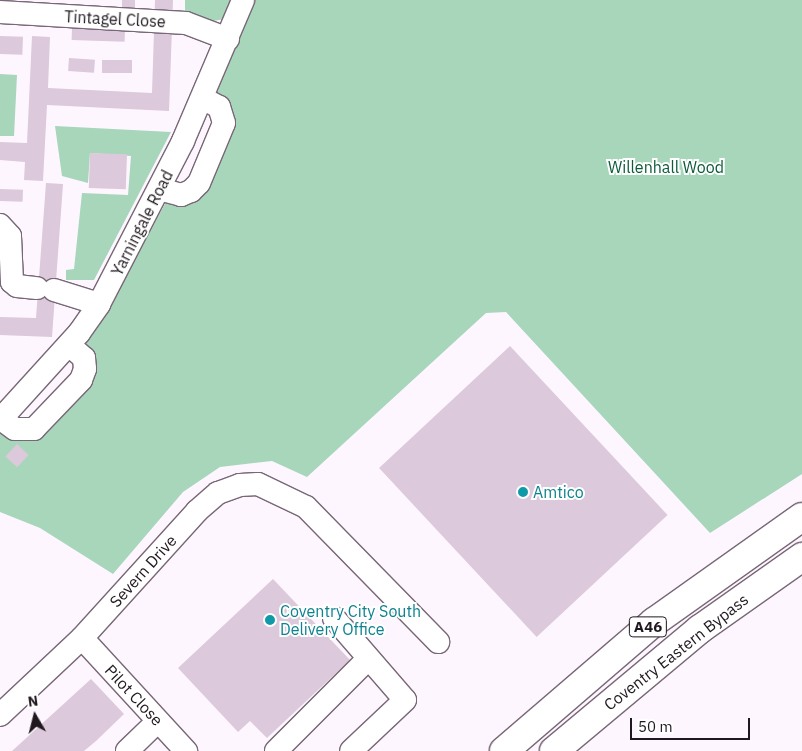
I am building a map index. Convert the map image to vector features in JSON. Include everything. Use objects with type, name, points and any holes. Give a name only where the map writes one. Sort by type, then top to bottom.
[{"type":"highway","name":"Coventry Eastern Bypass","points":[[504,751],[654,622],[802,517]]},
{"type":"highway","name":"Coventry Eastern Bypass","points":[[554,751],[700,629],[802,557]]},
{"type":"street","name":"Yarningale Road","points":[[0,420],[69,345],[99,304],[159,190],[202,98],[243,0]]},
{"type":"street","name":"Tintagel Close","points":[[0,12],[186,23],[228,39]]},
{"type":"street","points":[[159,190],[181,195],[191,191],[199,183],[224,123],[219,107],[202,98]]},
{"type":"street","points":[[0,225],[10,236],[12,282],[17,286],[45,289],[99,304]]},
{"type":"street","points":[[0,420],[14,429],[34,429],[81,380],[86,369],[84,358],[69,345]]},
{"type":"street","name":"Severn Drive","points":[[0,715],[82,638],[196,511],[218,493],[240,485],[258,484],[306,507],[438,642]]},
{"type":"street","points":[[697,592],[802,507]]},
{"type":"street","points":[[334,618],[404,703],[352,751]]},
{"type":"street","name":"Pilot Close","points":[[82,638],[186,751]]},
{"type":"street","points":[[287,747],[368,659]]},
{"type":"street","points":[[126,751],[158,721]]},
{"type":"green space","points":[[185,0],[231,0],[225,19],[213,21],[185,15]]},
{"type":"green space","name":"Willenhall Wood","points":[[254,0],[802,0],[802,474],[710,533],[506,312],[486,313],[307,477],[272,461],[220,467],[183,492],[113,574],[40,528],[0,512],[0,432],[43,430],[85,347],[83,341],[108,309],[166,202],[180,204],[231,125],[214,91]]},
{"type":"green space","points":[[0,74],[17,75],[14,136],[0,136]]},
{"type":"green space","points":[[55,126],[171,132],[94,280],[66,280],[66,270],[74,269],[82,193],[128,195],[131,156],[90,153],[88,183],[62,176]]},
{"type":"building","points":[[122,0],[135,0],[135,14],[122,14]]},
{"type":"building","points":[[155,0],[173,0],[169,111],[47,105],[43,181],[24,180],[25,162],[0,160],[0,142],[27,143],[32,36],[50,37],[48,88],[152,93]]},
{"type":"building","points":[[72,28],[125,30],[125,42],[72,40]]},
{"type":"building","points":[[0,36],[23,37],[22,55],[0,54]]},
{"type":"building","points":[[69,58],[95,60],[94,73],[68,71]]},
{"type":"building","points":[[102,60],[132,60],[132,73],[102,73]]},
{"type":"building","points":[[90,153],[127,154],[126,189],[89,188]]},
{"type":"building","points":[[46,183],[63,184],[52,337],[0,335],[0,317],[36,318]]},
{"type":"building","points":[[0,189],[23,190],[23,202],[0,201]]},
{"type":"building","name":"Amtico","points":[[510,346],[668,515],[537,637],[379,468]]},
{"type":"building","points":[[17,444],[29,455],[17,467],[5,456]]},
{"type":"building","name":"Coventry City South Delivery Office","points":[[273,579],[350,660],[267,738],[250,721],[238,732],[178,668]]},
{"type":"building","points":[[91,679],[124,714],[96,741],[84,751],[12,751]]},
{"type":"place","name":"Amtico","points":[[523,492]]},
{"type":"place","name":"Coventry City South Delivery Office","points":[[270,620]]}]
